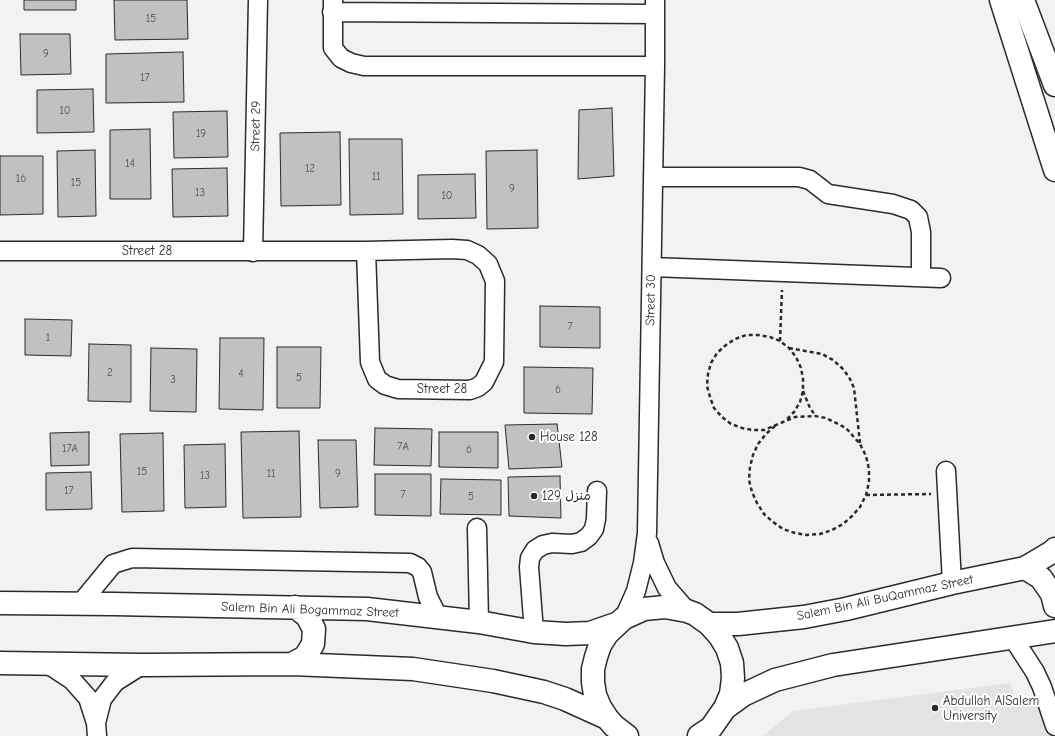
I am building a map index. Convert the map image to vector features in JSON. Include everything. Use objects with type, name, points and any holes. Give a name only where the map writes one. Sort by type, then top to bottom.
[{"type":"main road","points":[[1001,0],[1055,170]]},
{"type":"main road","points":[[1023,0],[1055,85]]},
{"type":"main road","name":"Salem Bin Ali BuQammaz Street","points":[[709,624],[738,624],[804,617],[846,609],[952,583],[1025,568],[1055,549]]},
{"type":"main road","points":[[1025,568],[1041,578],[1052,594],[1055,606]]},
{"type":"main road","name":"Salem Bin Ali Bogammaz Street","points":[[4,601],[80,604],[367,609],[479,622],[534,632],[566,634],[590,633],[620,621],[644,609],[666,607],[687,610]]},
{"type":"main road","points":[[292,664],[305,657],[313,644],[314,637],[314,629],[307,616],[295,607]]},
{"type":"main road","points":[[687,610],[709,624],[719,635],[727,648],[732,663],[733,678],[731,694],[719,718],[706,733]]},
{"type":"main road","points":[[620,621],[607,634],[600,645],[593,669],[593,682],[595,695],[600,707],[607,718],[625,735]]},
{"type":"main road","points":[[725,708],[743,695],[775,680],[826,666],[1055,632]]},
{"type":"main road","points":[[0,663],[142,665],[292,664],[413,669],[493,681],[544,692],[565,699],[607,718]]},
{"type":"street","name":"Street 29","points":[[253,252],[258,0]]},
{"type":"street","points":[[655,7],[332,6],[333,48],[341,58],[351,63],[364,66],[655,66]]},
{"type":"street","name":"Street 30","points":[[620,621],[636,591],[643,563],[647,533],[655,7]]},
{"type":"street","points":[[653,177],[799,177],[810,180],[828,194],[893,204],[910,210],[918,217],[921,232],[921,277]]},
{"type":"street","name":"Street 28","points":[[0,251],[253,252],[467,250],[478,255],[488,264],[496,281],[494,362],[484,382],[478,387],[470,390],[398,389],[385,385],[377,379],[370,362],[366,251]]},
{"type":"street","points":[[652,267],[941,278]]},
{"type":"street","points":[[946,471],[952,583]]},
{"type":"street","points":[[534,632],[529,567],[530,558],[535,550],[543,545],[552,543],[572,544],[582,542],[589,536],[594,529],[598,491]]},
{"type":"street","points":[[477,528],[479,622]]},
{"type":"street","name":"Street 30","points":[[647,533],[655,563],[667,588],[687,610]]},
{"type":"street","points":[[80,604],[113,564],[132,558],[410,563],[418,567],[422,572],[428,597],[438,617]]},
{"type":"street","points":[[1013,638],[1035,672],[1042,687],[1055,726]]},
{"type":"street","points":[[46,663],[72,680],[88,698],[96,730]]},
{"type":"street","points":[[96,730],[102,699],[115,682],[142,665]]},
{"type":"path","points":[[780,341],[782,272]]},
{"type":"path","points":[[775,426],[758,444],[750,467],[749,480],[756,503],[772,522],[783,529],[795,533],[807,535],[820,534],[843,524],[860,507],[866,495],[869,482],[869,469],[866,456],[860,444],[846,428],[826,418],[815,416],[795,417],[764,430],[753,430],[731,424],[714,408],[707,386],[708,374],[712,363],[717,354],[726,345],[746,335],[758,335],[770,337],[780,341],[789,348],[802,368],[804,379],[800,402],[794,412],[786,420]]},
{"type":"path","points":[[789,348],[822,354],[833,360],[849,377],[854,388],[860,444]]},
{"type":"path","points":[[803,391],[815,416]]},
{"type":"path","points":[[866,495],[947,494]]},
{"type":"shaded area","name":"Abdullah AlSalem University","points":[[1010,683],[1017,705],[1055,693],[1055,736],[763,736],[793,711]]},
{"type":"building","points":[[24,0],[76,0],[76,10],[24,10]]},
{"type":"building","points":[[114,0],[187,0],[188,39],[115,40]]},
{"type":"building","points":[[20,34],[70,34],[71,74],[21,75]]},
{"type":"building","points":[[183,52],[184,102],[106,103],[106,54]]},
{"type":"building","points":[[93,89],[94,132],[37,133],[37,90]]},
{"type":"building","points":[[612,108],[614,176],[578,179],[579,110]]},
{"type":"building","points":[[227,111],[228,157],[174,158],[173,112]]},
{"type":"building","points":[[150,129],[151,199],[110,199],[110,130]]},
{"type":"building","points":[[340,132],[341,205],[281,206],[280,133]]},
{"type":"building","points":[[349,139],[402,139],[403,214],[350,215]]},
{"type":"building","points":[[95,150],[96,216],[58,217],[57,151]]},
{"type":"building","points":[[537,150],[538,228],[487,229],[486,151]]},
{"type":"building","points":[[0,156],[43,156],[43,214],[0,215]]},
{"type":"building","points":[[227,168],[228,216],[173,217],[172,169]]},
{"type":"building","points":[[475,174],[476,218],[418,219],[418,175]]},
{"type":"building","points":[[540,306],[600,307],[600,348],[540,347]]},
{"type":"building","points":[[25,319],[72,320],[71,356],[25,355]]},
{"type":"building","points":[[220,338],[264,338],[263,410],[219,409]]},
{"type":"building","points":[[89,344],[131,345],[131,402],[88,401]]},
{"type":"building","points":[[277,347],[321,347],[320,408],[277,408]]},
{"type":"building","points":[[151,348],[197,349],[196,412],[150,411]]},
{"type":"building","points":[[524,367],[593,368],[592,414],[524,413]]},
{"type":"building","name":"House 128","points":[[557,424],[562,467],[509,469],[505,425]]},
{"type":"building","points":[[375,428],[432,429],[431,466],[374,465]]},
{"type":"building","points":[[299,431],[301,517],[243,518],[241,432]]},
{"type":"building","points":[[89,432],[89,465],[51,466],[50,433]]},
{"type":"building","points":[[439,432],[498,432],[498,468],[439,467]]},
{"type":"building","points":[[163,433],[164,511],[122,512],[120,434]]},
{"type":"building","points":[[318,440],[356,440],[358,507],[320,508]]},
{"type":"building","points":[[225,444],[226,507],[185,508],[184,445]]},
{"type":"building","points":[[91,472],[92,509],[46,510],[46,473]]},
{"type":"building","points":[[375,474],[431,474],[431,516],[375,515]]},
{"type":"building","name":"منزل 129","points":[[560,476],[561,518],[509,516],[508,477]]},
{"type":"building","points":[[441,479],[501,480],[501,515],[440,514]]},
{"type":"place","name":"House 128","points":[[532,437]]},
{"type":"place","name":"منزل 129","points":[[534,496]]},
{"type":"place","name":"Abdullah AlSalem University","points":[[935,708]]}]
